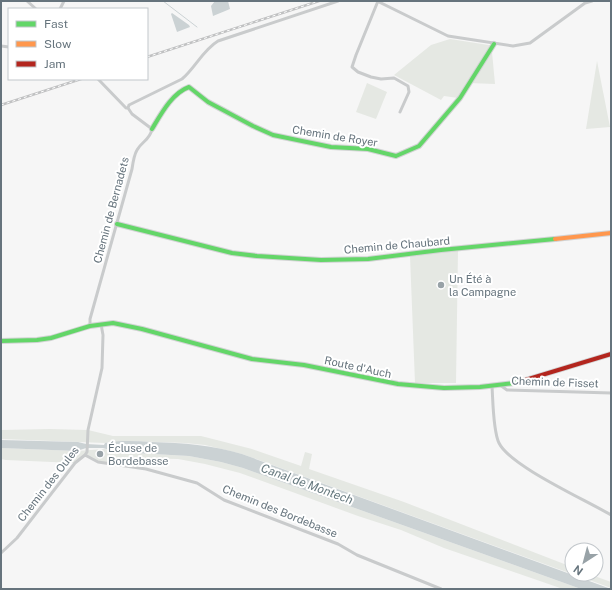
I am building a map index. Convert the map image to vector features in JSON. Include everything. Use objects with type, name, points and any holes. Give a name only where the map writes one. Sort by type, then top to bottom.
[{"type":"street","points":[[27,1],[35,8]]},
{"type":"street","points":[[128,108],[130,105],[182,79],[190,73],[212,46],[218,41],[338,1]]},
{"type":"street","points":[[400,112],[409,92],[408,86],[394,78],[382,79],[371,77],[358,72],[352,67],[378,1],[448,36],[513,46],[530,43],[585,3],[592,1]]},
{"type":"street","name":"Chemin de Royer","points":[[152,129],[164,110],[180,92],[186,87],[189,87],[208,102],[273,135],[331,147],[368,149],[388,156],[403,154],[419,146],[460,98],[494,44]]},
{"type":"street","points":[[99,80],[126,108],[128,108],[132,114],[152,129]]},
{"type":"street","name":"Chemin de Bernadets","points":[[90,326],[90,318],[135,155],[140,145],[149,138],[152,129]]},
{"type":"street","name":"Chemin de Chaubard","points":[[117,224],[232,253],[321,260],[368,259],[611,233]]},
{"type":"street","name":"Route d'Auch","points":[[1,341],[51,338],[90,326],[113,323],[142,329],[245,358],[304,365],[398,384],[444,388],[492,386],[522,381],[611,354]]},
{"type":"street","name":"Chemin des Oules","points":[[1,553],[17,538],[75,463],[85,455],[87,450],[88,430],[102,368],[103,335],[101,324]]},
{"type":"street","name":"Chemin de Fisset","points":[[500,385],[507,390],[611,393]]},
{"type":"street","points":[[492,386],[498,442],[503,451],[536,474],[611,515]]},
{"type":"street","name":"Chemin des Bordebasse","points":[[85,455],[98,462],[146,469],[197,483],[224,500],[338,544],[357,555],[441,589]]},
{"type":"shaded area","points":[[450,39],[495,46],[492,52],[495,84],[468,83],[458,98],[444,96],[441,100],[394,75],[431,45]]},
{"type":"shaded area","points":[[597,61],[610,127],[586,129]]},
{"type":"shaded area","points":[[367,83],[387,92],[376,119],[356,112]]},
{"type":"shaded area","points":[[458,250],[456,383],[415,383],[410,256]]},
{"type":"shaded area","points":[[1,430],[88,430],[113,436],[201,436],[252,449],[301,466],[305,452],[312,454],[309,469],[404,502],[564,564],[564,571],[242,454],[205,445],[185,443],[129,441],[105,443],[1,439]]},
{"type":"shaded area","points":[[1,448],[77,451],[105,449],[117,452],[189,456],[221,462],[243,468],[581,589],[563,589],[444,548],[401,530],[240,473],[205,464],[178,459],[130,458],[124,465],[98,462],[85,455],[75,463],[6,460],[1,459]]},
{"type":"shaded area","points":[[604,579],[611,582],[611,588],[595,582],[604,582]]},
{"type":"water","points":[[215,1],[228,1],[230,9],[213,16],[211,6]]},
{"type":"water","points":[[172,13],[190,27],[177,32],[171,14]]},
{"type":"water","name":"Canal de Montech","points":[[1,440],[78,442],[104,445],[105,443],[116,441],[140,441],[220,448],[242,454],[564,572],[564,582],[592,582],[611,589],[581,589],[243,468],[221,462],[189,456],[117,452],[103,448],[86,448],[77,451],[1,448]]},
{"type":"waterway","points":[[163,1],[197,27]]},
{"type":"railway","points":[[148,57],[319,1]]},
{"type":"railway","points":[[1,105],[78,80]]},
{"type":"traffic: fast","points":[[152,129],[172,99],[177,94],[189,87],[208,102],[273,135],[331,147],[368,149],[396,156],[419,146],[460,98],[494,44]]},
{"type":"traffic: fast","points":[[117,224],[232,253],[321,260],[368,259],[555,239]]},
{"type":"traffic: fast","points":[[1,341],[51,338],[90,326],[113,323],[142,329],[252,359],[304,365],[398,384],[444,388],[480,387],[522,381]]},
{"type":"traffic: slow","points":[[555,239],[611,233]]},
{"type":"traffic: jam","points":[[522,381],[611,354]]},
{"type":"place","name":"Un Été à la Campagne","points":[[441,285]]},
{"type":"place","name":"Écluse de Bordebasse","points":[[100,454]]}]
